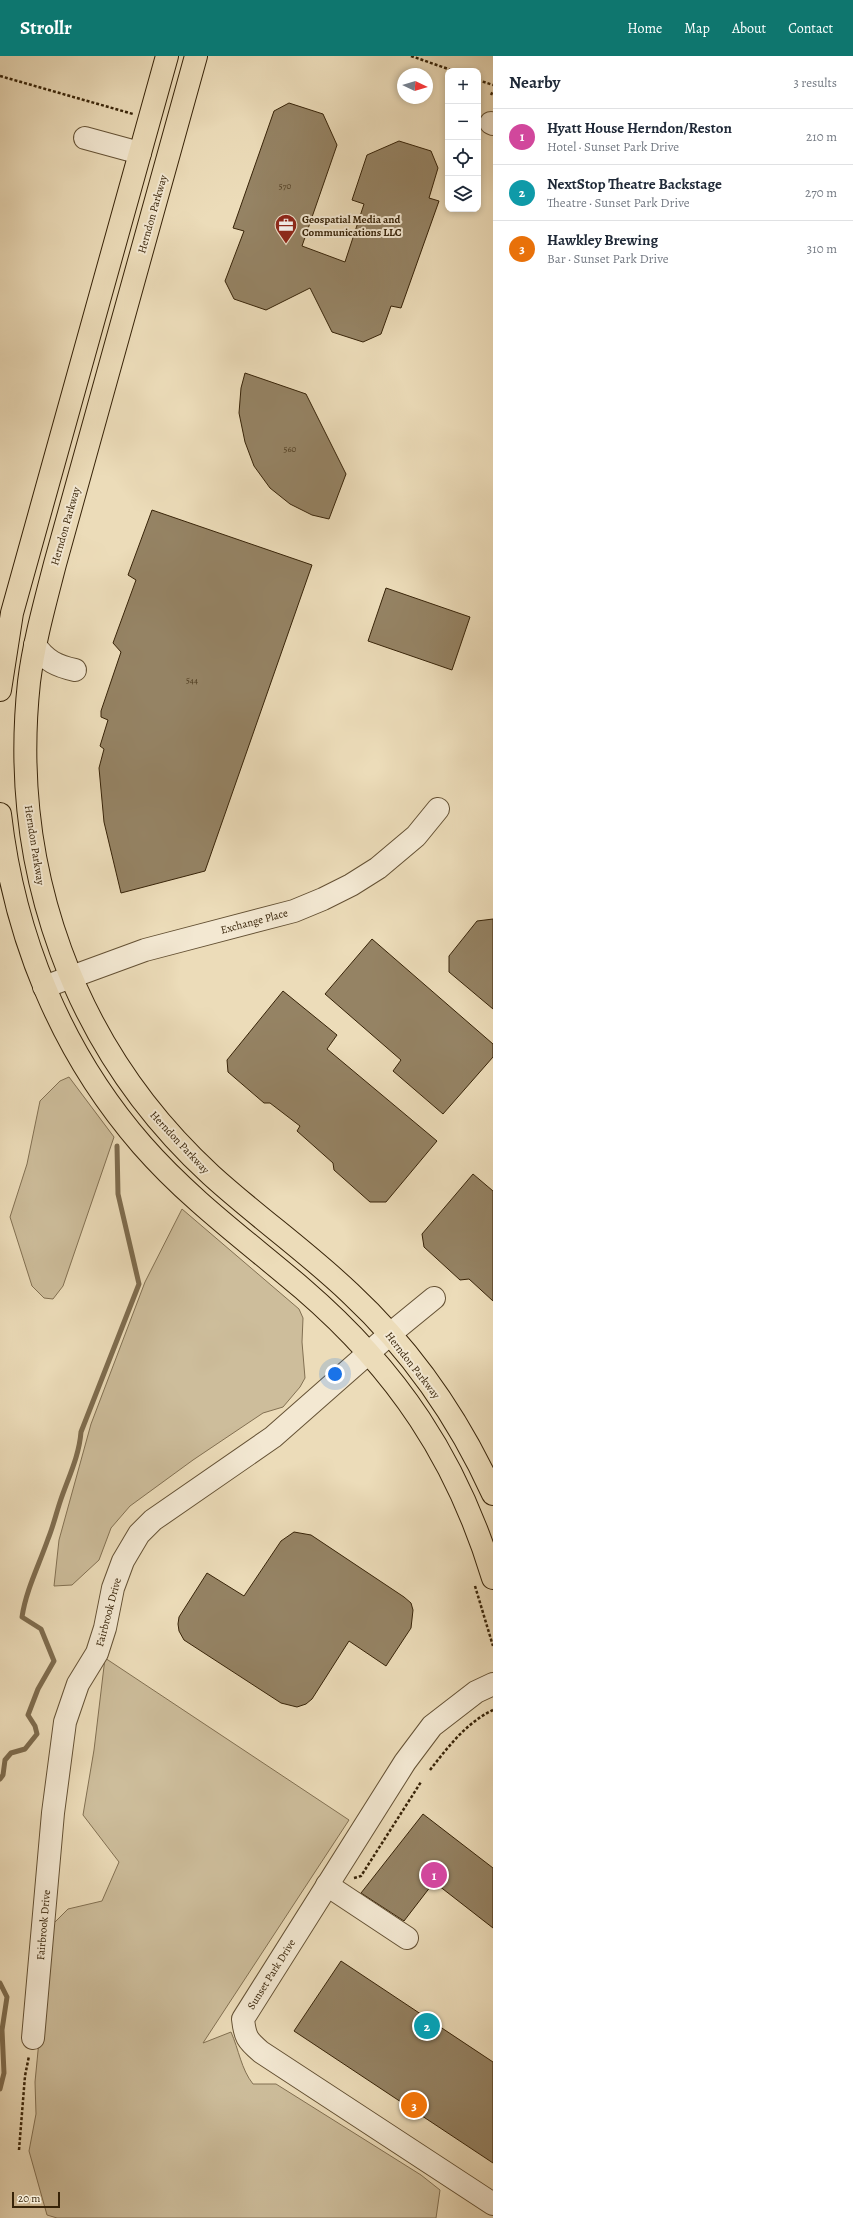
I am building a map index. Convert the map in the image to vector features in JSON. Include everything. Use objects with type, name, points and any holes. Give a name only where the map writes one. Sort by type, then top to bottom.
[{"type":"main road","points":[[0,690],[12,613],[167,56]]},
{"type":"main road","name":"Herndon Parkway","points":[[196,56],[55,564],[35,645],[25,730],[28,808],[40,883],[50,922],[70,976],[90,1017],[114,1060],[166,1130],[234,1195],[352,1294],[390,1334],[410,1358],[444,1405],[473,1454],[493,1494]]},
{"type":"main road","points":[[66,420],[92,429]]},
{"type":"main road","points":[[0,814],[7,861],[18,908],[44,987],[62,1027],[90,1074],[142,1145],[201,1204],[303,1289],[370,1352],[409,1403],[441,1453],[470,1511],[493,1578]]},
{"type":"street","points":[[85,138],[140,153]]},
{"type":"street","points":[[35,645],[50,662],[75,670]]},
{"type":"street","name":"Exchange Place","points":[[44,987],[70,976],[145,950],[294,911],[323,899],[351,885],[378,868],[416,836],[438,809]]},
{"type":"street","name":"Fairbrook Drive","points":[[33,2038],[53,1814],[65,1722],[78,1684],[97,1653],[105,1628],[110,1598],[117,1576],[130,1548],[147,1526],[181,1499],[273,1437],[390,1334],[434,1298]]},
{"type":"street","name":"Sunset Park Drive","points":[[493,1684],[476,1692],[432,1726],[405,1762],[251,2004],[243,2019],[245,2035],[251,2044],[493,2204]]},
{"type":"street","points":[[327,1885],[407,1938]]},
{"type":"path","points":[[411,56],[445,68]]},
{"type":"path","points":[[0,76],[137,115]]},
{"type":"path","points":[[481,81],[493,85]]},
{"type":"path","points":[[492,95],[493,91]]},
{"type":"path","points":[[479,1600],[493,1646]]},
{"type":"path","points":[[430,1770],[447,1748],[463,1731],[493,1710]]},
{"type":"path","points":[[351,1879],[361,1876],[421,1782]]},
{"type":"path","points":[[19,2150],[24,2076],[33,2038]]},
{"type":"shaded area","points":[[69,1077],[114,1137],[63,1286],[53,1299],[44,1298],[32,1286],[10,1217],[27,1164],[40,1101],[60,1081]]},
{"type":"shaded area","points":[[182,1209],[299,1309],[303,1318],[302,1342],[305,1378],[300,1387],[283,1407],[263,1413],[193,1460],[130,1506],[111,1528],[99,1560],[72,1585],[54,1586],[59,1540],[91,1424],[145,1282]]},
{"type":"shaded area","points":[[105,1658],[349,1820],[203,2043],[231,2032],[243,2066],[253,2084],[276,2084],[421,2175],[440,2190],[436,2218],[57,2218],[47,2215],[29,2151],[36,2114],[35,2082],[50,1927],[68,1909],[102,1901],[119,1862],[83,1815],[94,1750]]},
{"type":"building","points":[[289,103],[323,114],[337,145],[302,246],[345,262],[364,204],[352,200],[367,155],[399,141],[431,151],[438,168],[429,198],[439,201],[401,308],[391,306],[381,334],[363,342],[332,332],[310,288],[266,310],[234,299],[225,281],[244,231],[233,228],[274,111]]},
{"type":"building","points":[[245,373],[306,394],[346,474],[329,519],[312,515],[290,504],[270,488],[254,466],[245,442],[239,413],[241,388]]},
{"type":"building","points":[[152,510],[312,565],[205,871],[121,893],[104,822],[99,768],[104,749],[100,746],[108,720],[101,717],[101,711],[121,652],[113,643],[136,580],[128,575]]},
{"type":"building","points":[[386,588],[470,617],[452,670],[368,641]]},
{"type":"building","points":[[493,919],[493,1009],[449,972],[449,956],[477,921]]},
{"type":"building","points":[[372,939],[493,1044],[493,1057],[443,1114],[393,1071],[401,1060],[325,994]]},
{"type":"building","points":[[283,991],[337,1035],[327,1049],[437,1141],[386,1202],[370,1202],[334,1170],[333,1163],[297,1131],[300,1126],[270,1103],[264,1103],[228,1072],[227,1060]]},
{"type":"building","points":[[473,1174],[493,1191],[493,1301],[469,1279],[460,1280],[424,1247],[422,1234]]},
{"type":"building","points":[[294,1532],[311,1535],[404,1597],[411,1603],[413,1610],[411,1628],[386,1666],[349,1641],[312,1699],[306,1704],[297,1707],[281,1703],[184,1640],[179,1631],[178,1624],[179,1617],[207,1573],[244,1596],[281,1541]]},
{"type":"building","points":[[423,1814],[493,1868],[493,1928],[434,1882],[404,1921],[361,1893]]},
{"type":"building","points":[[341,1961],[493,2062],[493,2163],[294,2031]]},
{"type":"waterway","points":[[0,1779],[3,1775],[5,1760],[11,1753],[25,1749],[37,1734],[35,1726],[28,1715],[38,1689],[54,1661],[41,1629],[22,1617],[26,1597],[76,1459],[81,1432],[139,1284],[118,1194],[117,1146]]},
{"type":"waterway","points":[[0,1983],[7,1997],[2,2030],[4,2073],[0,2089]]},
{"type":"place","name":"Geospatial Media and Communications LLC","points":[[286,244]]},
{"type":"place","name":"Hyatt House Herndon/Reston","points":[[434,1875]]},
{"type":"place","name":"NextStop Theatre Backstage","points":[[427,2026]]},
{"type":"place","name":"Hawkley Brewing","points":[[414,2105]]}]
